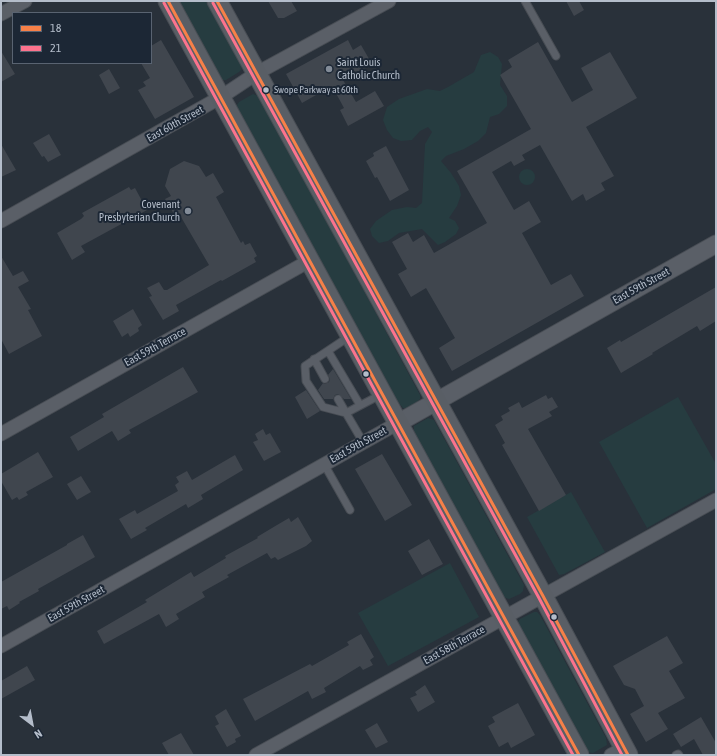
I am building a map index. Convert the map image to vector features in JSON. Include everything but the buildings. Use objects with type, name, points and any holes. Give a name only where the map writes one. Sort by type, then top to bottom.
[{"type":"main road","points":[[168,1],[579,755]]},
{"type":"main road","points":[[217,1],[543,596],[621,753]]},
{"type":"street","points":[[1,14],[25,1]]},
{"type":"street","name":"East 60th Street","points":[[1,221],[221,98],[257,73],[389,1]]},
{"type":"street","name":"East 59th Street","points":[[1,646],[716,244]]},
{"type":"street","name":"East 59th Terrace","points":[[1,434],[309,261]]},
{"type":"street","name":"East 58th Terrace","points":[[256,755],[716,500]]},
{"type":"lane","points":[[525,1],[556,56]]},
{"type":"lane","points":[[351,336],[305,366],[306,381],[323,407],[346,413],[382,394]]},
{"type":"lane","points":[[328,351],[360,405]]},
{"type":"lane","points":[[314,359],[325,379]]},
{"type":"lane","points":[[338,399],[363,442]]},
{"type":"lane","points":[[324,464],[350,510]]},
{"type":"green space","points":[[177,1],[206,1],[240,61],[242,69],[239,72],[226,80],[220,78]]},
{"type":"green space","points":[[490,52],[498,57],[502,64],[500,85],[507,96],[507,106],[499,114],[490,117],[486,133],[478,141],[464,149],[446,156],[441,161],[459,186],[461,195],[457,206],[449,218],[455,221],[459,228],[456,234],[438,245],[422,229],[399,233],[388,241],[379,243],[372,236],[370,229],[376,221],[392,210],[407,207],[416,208],[422,203],[425,144],[432,132],[428,127],[420,131],[412,140],[401,141],[393,138],[387,130],[383,120],[387,107],[399,99],[427,89],[440,91],[448,87],[474,72],[481,55]]},
{"type":"green space","points":[[253,94],[258,96],[262,101],[420,395],[420,399],[417,402],[407,408],[403,408],[397,401],[238,109],[237,105],[239,102]]},
{"type":"green space","points":[[524,169],[530,169],[535,174],[533,183],[530,185],[524,185],[519,180],[519,174]]},
{"type":"green space","points":[[678,397],[716,464],[716,489],[647,528],[599,442]]},
{"type":"green space","points":[[428,418],[434,420],[524,585],[523,591],[520,594],[509,599],[503,597],[414,434],[414,426]]},
{"type":"green space","points":[[571,492],[605,552],[564,574],[559,575],[527,517]]},
{"type":"green space","points":[[450,563],[479,617],[388,666],[358,613]]},
{"type":"green space","points":[[537,612],[540,615],[606,738],[607,745],[593,753],[587,752],[518,626],[520,619]]},
{"type":"transit line","name":"18","points":[[168,1],[579,755]]},
{"type":"transit line","name":"18","points":[[217,1],[543,596],[628,755]]},
{"type":"transit line","name":"21","points":[[164,3],[573,755]]},
{"type":"transit line","name":"21","points":[[213,3],[539,598],[622,755]]},
{"type":"place","name":"Saint Louis Catholic Church","points":[[329,69]]},
{"type":"place","name":"Swope Parkway at 60th","points":[[266,90]]},
{"type":"place","name":"Covenant Presbyterian Church","points":[[188,211]]}]
